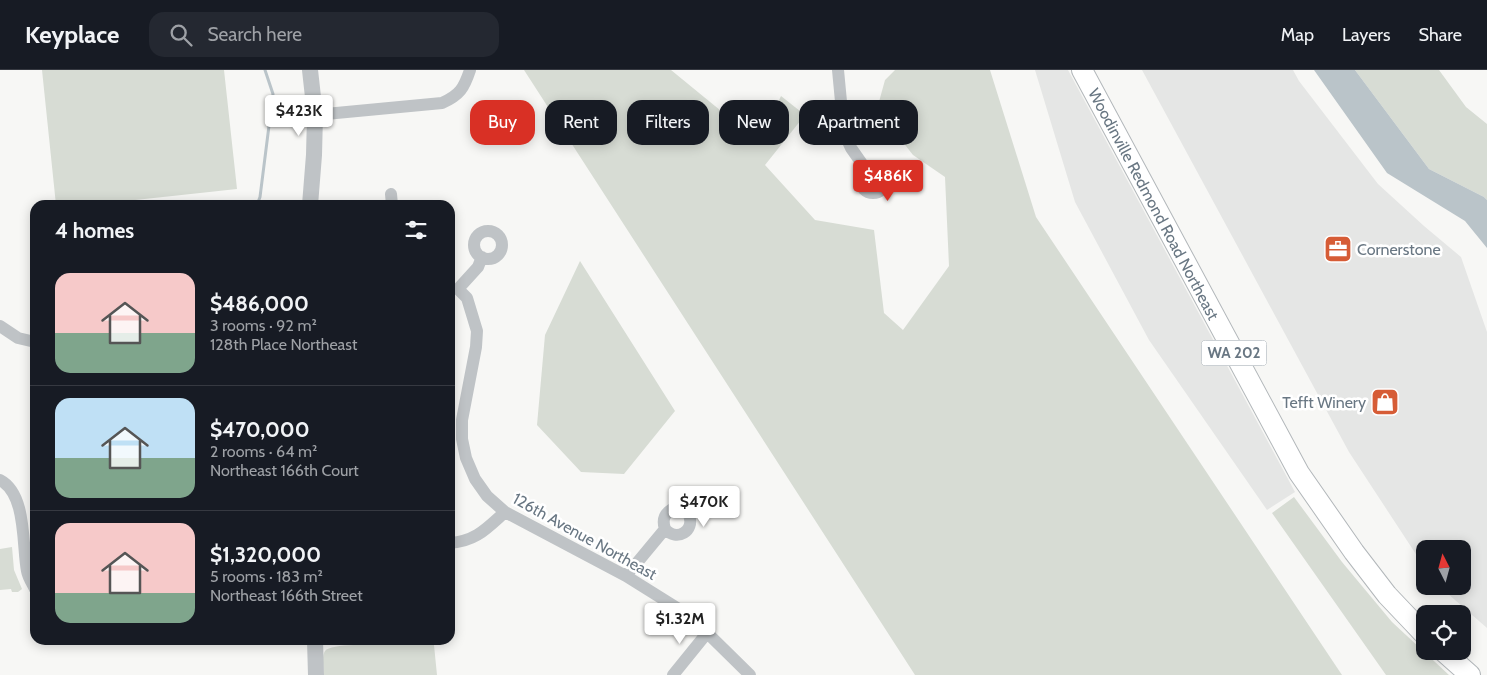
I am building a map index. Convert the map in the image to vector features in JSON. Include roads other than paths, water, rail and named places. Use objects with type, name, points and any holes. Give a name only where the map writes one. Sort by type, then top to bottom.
[{"type":"main road","name":"Woodinville Redmond Road Northeast","points":[[1082,70],[1299,474],[1387,595],[1416,626]]},
{"type":"main road","points":[[1454,660],[1470,675]]},
{"type":"street","points":[[310,70],[315,115],[310,200]]},
{"type":"street","points":[[315,115],[442,103],[454,98],[465,86],[470,70]]},
{"type":"street","points":[[838,70],[844,132],[851,148],[865,168]]},
{"type":"street","name":"126th Avenue Northeast","points":[[455,285],[478,267],[482,257]]},
{"type":"street","name":"126th Avenue Northeast","points":[[455,287],[467,298],[478,331],[456,419],[466,458],[475,479],[487,496],[505,512],[626,576],[690,616],[750,675]]},
{"type":"street","points":[[0,326],[18,338],[30,341]]},
{"type":"street","points":[[0,480],[13,492],[22,521],[27,574],[30,580]]},
{"type":"street","points":[[455,542],[468,541],[476,537],[505,512]]},
{"type":"street","points":[[626,576],[665,529]]},
{"type":"street","points":[[673,675],[707,633]]},
{"type":"street","points":[[315,645],[316,675]]},
{"type":"waterway","points":[[259,200],[273,94],[265,70]]},
{"type":"place","name":"Cornerstone","points":[[1338,249]]},
{"type":"place","name":"Tefft Winery","points":[[1385,402]]}]
